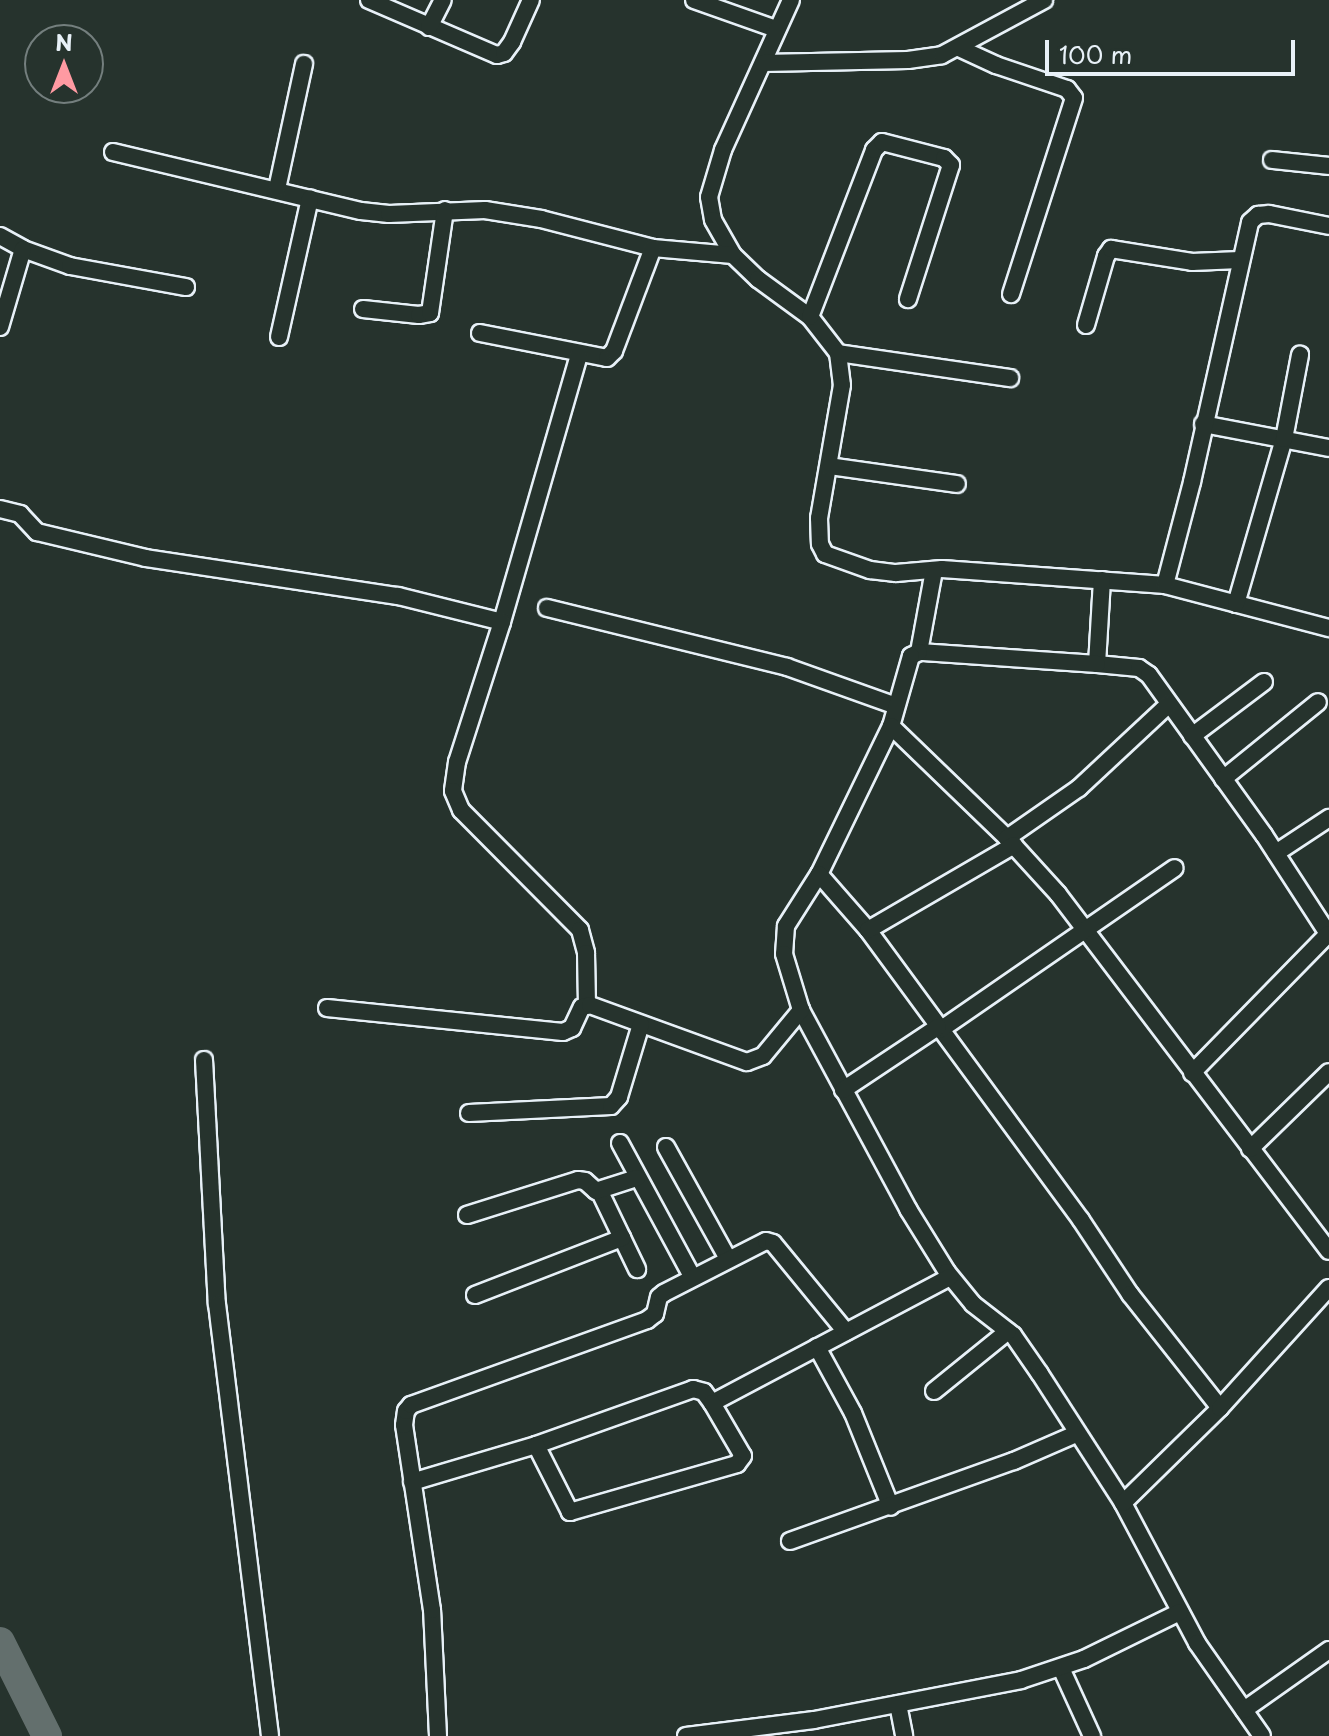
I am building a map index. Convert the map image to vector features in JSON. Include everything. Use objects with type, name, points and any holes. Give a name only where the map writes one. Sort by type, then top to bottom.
[{"type":"street","points":[[369,0],[501,55],[512,42],[531,0]]},
{"type":"street","points":[[429,27],[443,0]]},
{"type":"street","points":[[694,0],[776,29]]},
{"type":"street","points":[[791,0],[723,150],[709,197],[713,220],[733,255],[758,279],[810,317],[838,353],[842,385],[819,518],[820,544],[825,554],[870,570],[908,573],[934,570],[1165,585],[1329,628]]},
{"type":"street","points":[[763,63],[908,60],[959,48],[1044,0]]},
{"type":"street","points":[[959,48],[996,65],[1067,89],[1074,98],[1011,294]]},
{"type":"street","points":[[277,189],[304,64]]},
{"type":"street","points":[[810,317],[874,150],[882,142],[944,158],[951,165],[908,299]]},
{"type":"street","points":[[113,152],[389,214],[485,210],[541,219],[653,248],[733,255]]},
{"type":"street","points":[[1272,160],[1329,166]]},
{"type":"street","points":[[279,337],[310,198]]},
{"type":"street","points":[[363,309],[419,315],[430,313],[445,210]]},
{"type":"street","points":[[1165,585],[1249,226],[1258,215],[1269,214],[1329,226]]},
{"type":"street","points":[[0,236],[23,249],[70,266],[186,287]]},
{"type":"street","points":[[480,333],[601,359],[614,351],[653,248]]},
{"type":"street","points":[[0,327],[23,249]]},
{"type":"street","points":[[1086,325],[1106,256],[1111,249],[1192,262],[1240,260]]},
{"type":"street","points":[[838,353],[1010,378]]},
{"type":"street","points":[[579,355],[502,622],[457,762],[453,791],[461,810],[580,930],[586,953],[587,1006]]},
{"type":"street","points":[[1236,604],[1284,439],[1300,355]]},
{"type":"street","points":[[1203,424],[1329,448]]},
{"type":"street","points":[[829,466],[957,484]]},
{"type":"street","points":[[0,509],[20,514],[37,532],[146,558],[384,593],[502,622]]},
{"type":"street","points":[[934,570],[919,652],[909,661],[894,705],[891,726],[819,874],[783,935],[787,969],[801,1010],[843,1090],[950,1277],[973,1304],[1008,1331],[1123,1503],[1180,1612],[1262,1736]]},
{"type":"street","points":[[1097,664],[1102,580]]},
{"type":"street","points":[[547,608],[787,667],[894,705]]},
{"type":"street","points":[[919,652],[1145,670],[1276,853],[1329,934],[1192,1073]]},
{"type":"street","points":[[1192,736],[1264,682]]},
{"type":"street","points":[[1223,779],[1318,702]]},
{"type":"street","points":[[868,930],[1011,842],[1079,788],[1169,704]]},
{"type":"street","points":[[891,726],[1011,842],[1086,931],[1329,1251]]},
{"type":"street","points":[[1276,853],[1329,818]]},
{"type":"street","points":[[843,1090],[1086,931],[1175,868]]},
{"type":"street","points":[[819,874],[868,930],[1139,1306],[1220,1408]]},
{"type":"street","points":[[327,1008],[563,1032],[572,1028],[580,1008],[587,1006],[752,1062],[763,1056],[801,1010]]},
{"type":"street","points":[[469,1113],[611,1106],[619,1097],[641,1024]]},
{"type":"street","points":[[204,1060],[217,1304],[270,1736]]},
{"type":"street","points":[[1250,1149],[1329,1072]]},
{"type":"street","points":[[620,1143],[693,1278]]},
{"type":"street","points":[[666,1147],[728,1259]]},
{"type":"street","points":[[599,1190],[637,1178]]},
{"type":"street","points":[[467,1215],[581,1180],[599,1190],[637,1269]]},
{"type":"street","points":[[475,1295],[622,1238]]},
{"type":"street","points":[[438,1736],[432,1610],[404,1425],[406,1411],[411,1405],[647,1320],[655,1314],[661,1295],[762,1242],[771,1241],[846,1332]]},
{"type":"street","points":[[712,1403],[950,1277]]},
{"type":"street","points":[[1123,1503],[1220,1408],[1329,1288]]},
{"type":"street","points":[[934,1391],[1008,1331]]},
{"type":"street","points":[[817,1347],[853,1413],[891,1507]]},
{"type":"street","points":[[412,1482],[536,1445],[686,1391],[699,1390],[712,1403],[741,1451],[740,1462],[570,1512],[536,1445]]},
{"type":"street","points":[[790,1541],[891,1507],[1076,1434]]},
{"type":"street","points":[[686,1736],[774,1727],[981,1689],[1061,1668],[1180,1612]]},
{"type":"street","points":[[1244,1710],[1329,1650]]},
{"type":"street","points":[[1061,1668],[1092,1736]]},
{"type":"street","points":[[898,1704],[904,1736]]},
{"type":"waterway","points":[[0,1642],[47,1736]]}]
